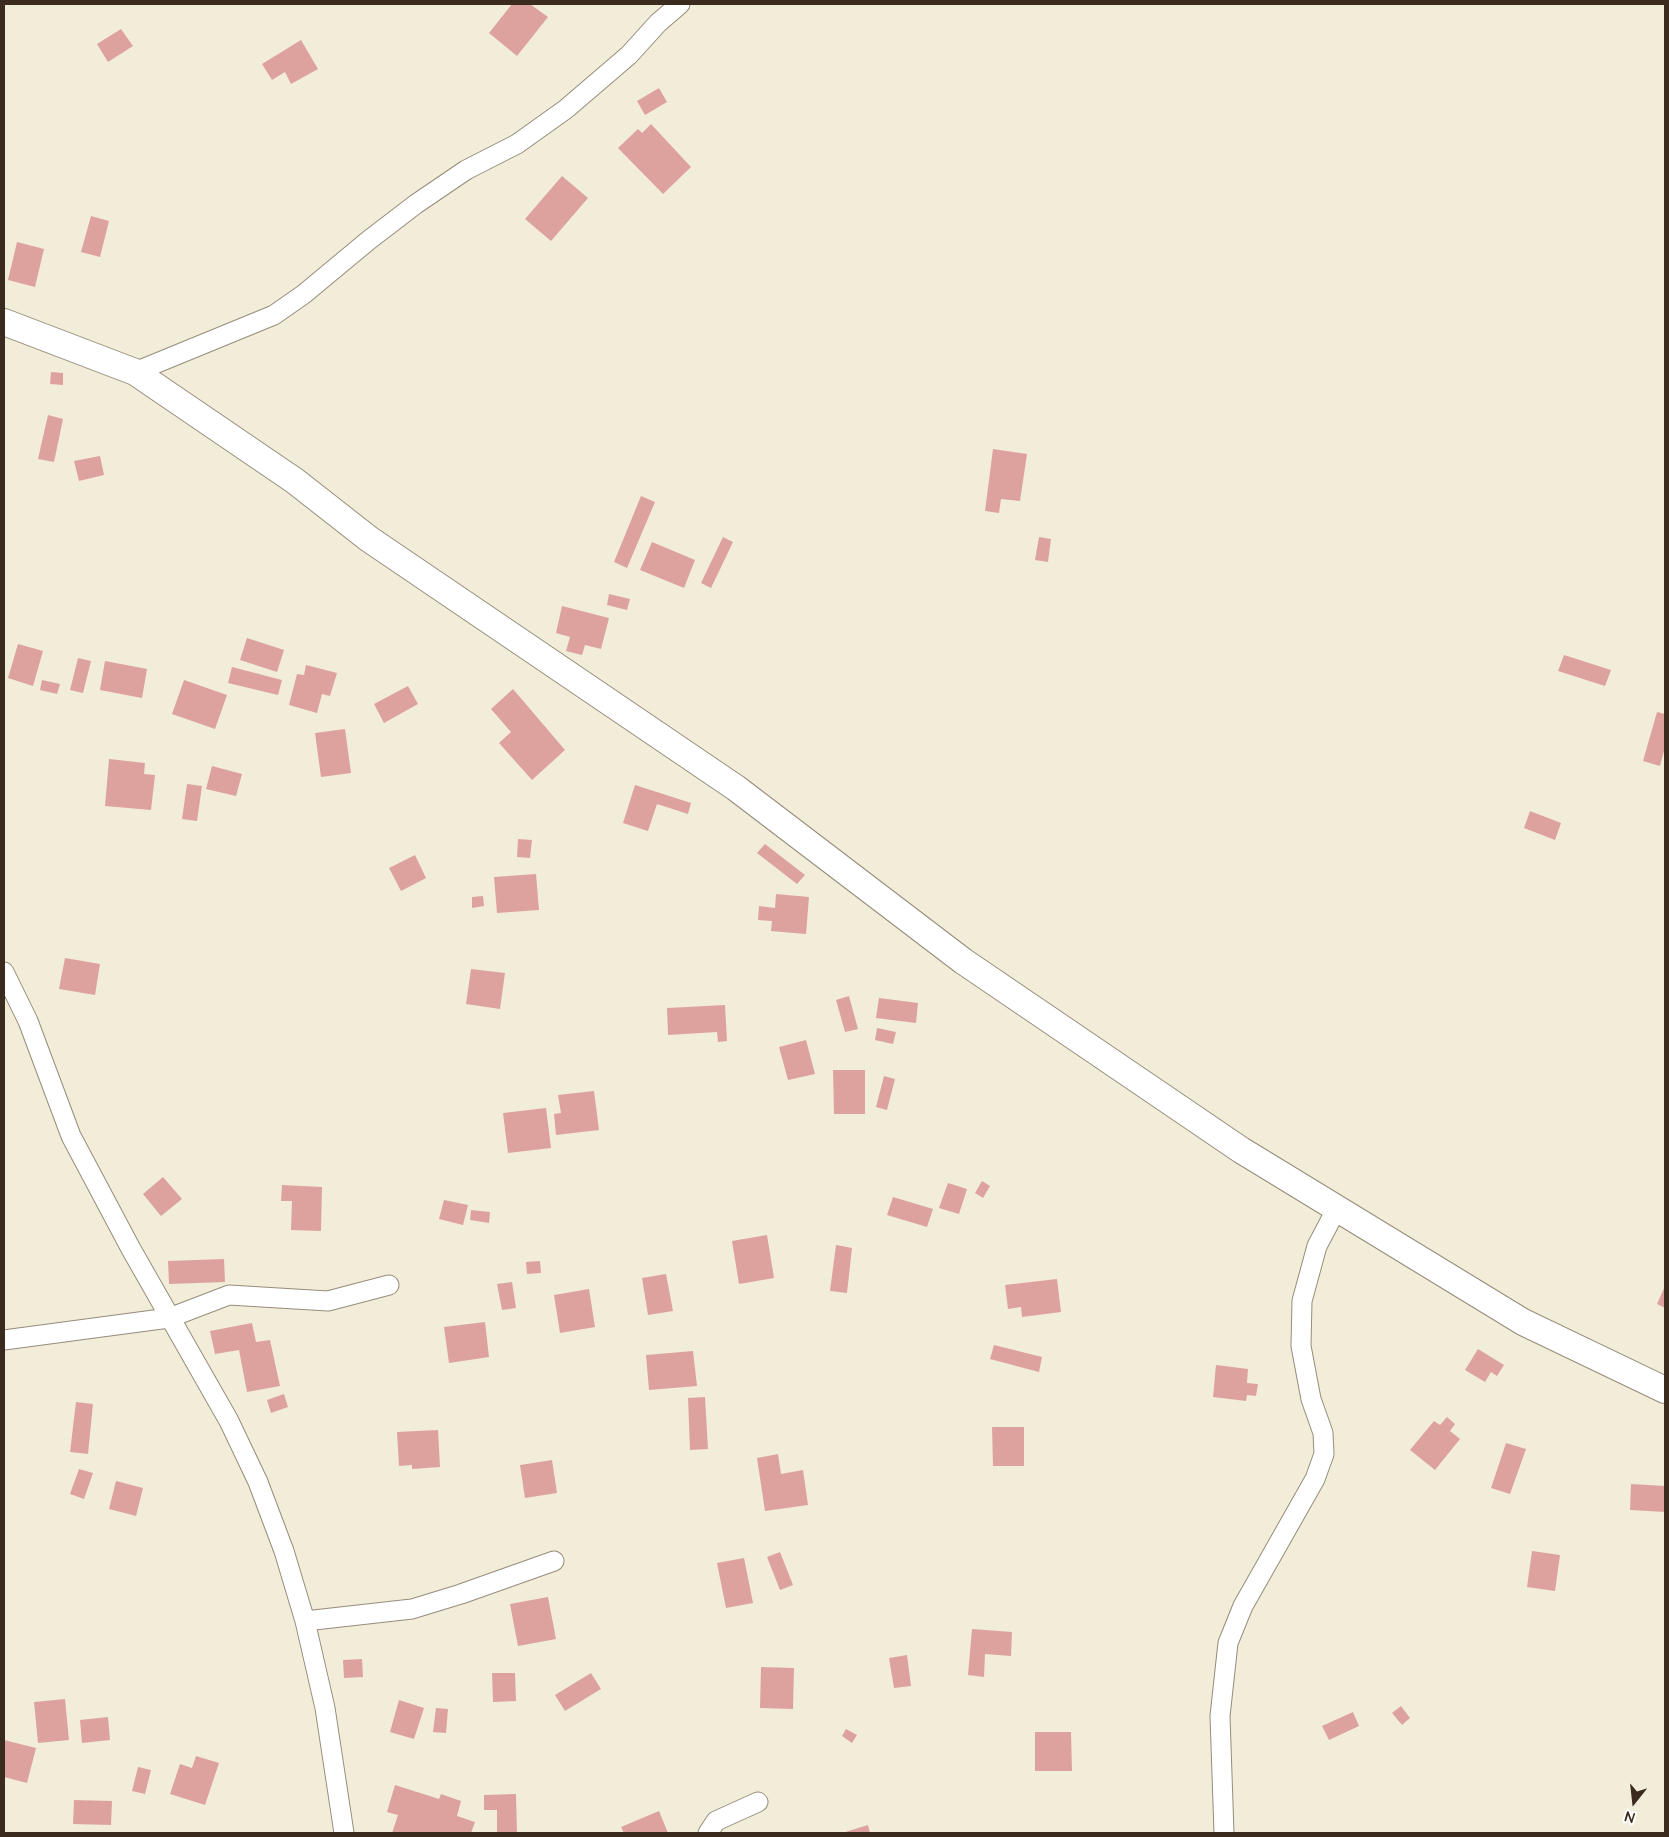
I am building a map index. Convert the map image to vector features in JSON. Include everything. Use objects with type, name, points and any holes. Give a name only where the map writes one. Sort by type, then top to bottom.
[{"type":"street","points":[[135,372],[274,315],[304,294],[416,204],[466,170],[517,144],[566,109],[630,55],[658,23],[680,4]]},
{"type":"street","points":[[4,322],[135,372],[295,481],[369,538],[736,788],[963,960],[1241,1150],[1523,1322],[1665,1390]]},
{"type":"street","points":[[4,972],[28,1021],[71,1136],[169,1318],[229,1421],[258,1482],[284,1551],[305,1621],[324,1708],[344,1833]]},
{"type":"street","points":[[1224,1833],[1220,1716],[1228,1643],[1243,1606],[1315,1479],[1324,1454],[1323,1433],[1311,1398],[1301,1346],[1302,1301],[1317,1246],[1337,1208]]},
{"type":"street","points":[[4,1340],[169,1318],[229,1295],[328,1301],[389,1285]]},
{"type":"street","points":[[305,1621],[412,1609],[461,1594],[554,1560]]},
{"type":"street","points":[[708,1833],[716,1821],[758,1802]]},
{"type":"building","points":[[512,4],[530,4],[548,17],[517,56],[489,33]]},
{"type":"building","points":[[121,29],[133,46],[108,62],[97,44]]},
{"type":"building","points":[[301,40],[318,69],[291,84],[285,72],[272,80],[262,64]]},
{"type":"building","points":[[659,88],[667,102],[645,115],[637,101]]},
{"type":"building","points":[[651,124],[691,167],[663,194],[618,148],[638,129],[642,133]]},
{"type":"building","points":[[562,176],[588,198],[551,241],[525,219]]},
{"type":"building","points":[[91,216],[109,221],[100,257],[81,252]]},
{"type":"building","points":[[17,242],[44,249],[35,287],[8,280]]},
{"type":"building","points":[[51,372],[63,373],[63,385],[50,384]]},
{"type":"building","points":[[48,415],[63,419],[54,462],[38,459]]},
{"type":"building","points":[[993,449],[1027,454],[1020,501],[1001,499],[999,513],[985,511]]},
{"type":"building","points":[[100,456],[104,475],[79,481],[74,461]]},
{"type":"building","points":[[641,496],[655,502],[627,568],[614,562]]},
{"type":"building","points":[[723,537],[733,542],[711,588],[701,583]]},
{"type":"building","points":[[1039,537],[1051,539],[1048,562],[1035,560]]},
{"type":"building","points":[[652,542],[695,560],[684,588],[640,570]]},
{"type":"building","points":[[609,594],[630,599],[627,610],[607,605]]},
{"type":"building","points":[[562,606],[609,618],[601,649],[585,645],[582,655],[566,651],[570,637],[556,633]]},
{"type":"building","points":[[247,638],[284,650],[277,672],[240,660]]},
{"type":"building","points":[[18,644],[43,651],[33,686],[8,678]]},
{"type":"building","points":[[1564,655],[1611,670],[1605,686],[1558,671]]},
{"type":"building","points":[[78,658],[91,661],[83,693],[70,690]]},
{"type":"building","points":[[105,661],[147,669],[142,698],[100,690]]},
{"type":"building","points":[[306,665],[337,673],[330,696],[322,694],[317,713],[289,705],[297,674],[304,675]]},
{"type":"building","points":[[232,667],[282,680],[278,695],[228,683]]},
{"type":"building","points":[[42,680],[60,684],[57,694],[40,690]]},
{"type":"building","points":[[184,680],[227,695],[215,729],[172,714]]},
{"type":"building","points":[[408,686],[418,704],[384,723],[374,704]]},
{"type":"building","points":[[513,689],[565,750],[532,780],[499,743],[511,732],[491,709]]},
{"type":"building","points":[[1657,712],[1665,714],[1665,747],[1660,766],[1643,761]]},
{"type":"building","points":[[345,729],[351,773],[321,777],[315,733]]},
{"type":"building","points":[[109,759],[145,763],[144,774],[155,775],[151,810],[105,806]]},
{"type":"building","points":[[212,766],[242,774],[236,796],[206,789]]},
{"type":"building","points":[[187,784],[202,786],[197,821],[182,819]]},
{"type":"building","points":[[635,785],[691,803],[688,814],[657,804],[648,831],[623,823]]},
{"type":"building","points":[[1530,811],[1561,823],[1555,840],[1524,828]]},
{"type":"building","points":[[518,839],[532,840],[530,858],[517,857]]},
{"type":"building","points":[[765,844],[805,875],[797,884],[757,853]]},
{"type":"building","points":[[415,855],[426,878],[401,891],[389,868]]},
{"type":"building","points":[[536,874],[539,910],[497,913],[494,877]]},
{"type":"building","points":[[776,894],[809,897],[806,934],[771,931],[772,921],[758,920],[759,906],[775,908]]},
{"type":"building","points":[[483,896],[484,906],[472,908],[472,897]]},
{"type":"building","points":[[65,958],[100,964],[95,995],[59,989]]},
{"type":"building","points":[[471,969],[505,973],[500,1009],[466,1004]]},
{"type":"building","points":[[849,996],[858,1029],[845,1032],[836,1000]]},
{"type":"building","points":[[879,998],[918,1003],[916,1023],[876,1018]]},
{"type":"building","points":[[725,1005],[727,1041],[718,1042],[717,1032],[668,1035],[667,1008]]},
{"type":"building","points":[[877,1028],[896,1032],[893,1044],[875,1040]]},
{"type":"building","points":[[806,1040],[815,1074],[788,1080],[779,1047]]},
{"type":"building","points":[[833,1070],[865,1070],[865,1114],[834,1114]]},
{"type":"building","points":[[884,1076],[895,1079],[887,1110],[876,1107]]},
{"type":"building","points":[[594,1091],[599,1130],[556,1135],[554,1114],[561,1113],[558,1095]]},
{"type":"building","points":[[546,1108],[551,1148],[508,1153],[503,1113]]},
{"type":"building","points":[[163,1177],[182,1199],[161,1216],[143,1194]]},
{"type":"building","points":[[982,1181],[990,1186],[983,1198],[975,1193]]},
{"type":"building","points":[[948,1183],[967,1189],[959,1214],[939,1208]]},
{"type":"building","points":[[282,1185],[322,1187],[321,1231],[291,1230],[292,1201],[281,1201]]},
{"type":"building","points":[[893,1197],[933,1209],[927,1227],[887,1215]]},
{"type":"building","points":[[444,1200],[468,1205],[463,1225],[439,1219]]},
{"type":"building","points":[[471,1210],[490,1212],[489,1223],[470,1220]]},
{"type":"building","points":[[767,1235],[774,1278],[739,1284],[732,1241]]},
{"type":"building","points":[[836,1245],[852,1248],[847,1293],[830,1291]]},
{"type":"building","points":[[224,1259],[225,1282],[169,1284],[168,1261]]},
{"type":"building","points":[[540,1261],[541,1273],[527,1274],[526,1262]]},
{"type":"building","points":[[666,1274],[673,1311],[648,1315],[642,1278]]},
{"type":"building","points":[[1057,1279],[1061,1312],[1022,1317],[1021,1307],[1008,1309],[1005,1285]]},
{"type":"building","points":[[512,1282],[516,1308],[502,1310],[497,1284]]},
{"type":"building","points":[[1665,1286],[1665,1308],[1657,1304]]},
{"type":"building","points":[[589,1289],[595,1327],[560,1333],[554,1295]]},
{"type":"building","points":[[485,1322],[489,1357],[449,1363],[444,1327]]},
{"type":"building","points":[[252,1323],[256,1342],[270,1340],[280,1386],[247,1392],[239,1350],[215,1354],[210,1331]]},
{"type":"building","points":[[994,1345],[1042,1357],[1039,1372],[990,1359]]},
{"type":"building","points":[[1478,1349],[1504,1365],[1497,1376],[1491,1372],[1485,1382],[1465,1370]]},
{"type":"building","points":[[693,1351],[697,1386],[649,1390],[646,1355]]},
{"type":"building","points":[[1216,1365],[1248,1369],[1247,1383],[1258,1384],[1256,1396],[1247,1395],[1246,1401],[1213,1397]]},
{"type":"building","points":[[284,1394],[288,1407],[271,1413],[267,1400]]},
{"type":"building","points":[[705,1397],[708,1449],[690,1450],[688,1398]]},
{"type":"building","points":[[76,1402],[93,1404],[88,1454],[70,1452]]},
{"type":"building","points":[[1447,1417],[1455,1424],[1450,1431],[1460,1439],[1435,1470],[1410,1450],[1434,1421],[1440,1425]]},
{"type":"building","points":[[992,1427],[1024,1427],[1024,1466],[993,1466]]},
{"type":"building","points":[[438,1430],[440,1467],[412,1469],[412,1465],[399,1466],[397,1432]]},
{"type":"building","points":[[1506,1443],[1526,1449],[1510,1494],[1491,1488]]},
{"type":"building","points":[[778,1454],[781,1474],[803,1470],[808,1505],[765,1511],[757,1458]]},
{"type":"building","points":[[552,1460],[557,1493],[525,1498],[520,1465]]},
{"type":"building","points":[[79,1469],[93,1473],[84,1499],[70,1494]]},
{"type":"building","points":[[116,1481],[143,1488],[136,1516],[109,1509]]},
{"type":"building","points":[[1631,1484],[1665,1486],[1665,1512],[1630,1510]]},
{"type":"building","points":[[1532,1551],[1560,1555],[1555,1591],[1527,1587]]},
{"type":"building","points":[[780,1552],[793,1585],[780,1590],[767,1557]]},
{"type":"building","points":[[744,1558],[753,1603],[726,1608],[717,1563]]},
{"type":"building","points":[[548,1597],[556,1639],[518,1646],[510,1604]]},
{"type":"building","points":[[972,1629],[1012,1632],[1011,1656],[985,1654],[984,1677],[968,1675]]},
{"type":"building","points":[[907,1655],[911,1686],[894,1688],[889,1658]]},
{"type":"building","points":[[362,1659],[363,1677],[344,1678],[343,1660]]},
{"type":"building","points":[[761,1667],[794,1668],[793,1709],[760,1708]]},
{"type":"building","points":[[492,1673],[515,1673],[516,1701],[493,1702]]},
{"type":"building","points":[[591,1673],[601,1689],[565,1711],[555,1695]]},
{"type":"building","points":[[65,1699],[69,1740],[38,1743],[34,1702]]},
{"type":"building","points":[[399,1700],[424,1708],[414,1739],[390,1732]]},
{"type":"building","points":[[1401,1706],[1410,1718],[1402,1725],[1392,1713]]},
{"type":"building","points":[[436,1708],[448,1709],[446,1733],[433,1732]]},
{"type":"building","points":[[1353,1712],[1359,1726],[1329,1740],[1322,1726]]},
{"type":"building","points":[[108,1717],[110,1740],[82,1743],[80,1720]]},
{"type":"building","points":[[846,1729],[857,1735],[852,1743],[842,1736]]},
{"type":"building","points":[[1035,1732],[1071,1732],[1072,1771],[1035,1771]]},
{"type":"building","points":[[4,1740],[36,1748],[27,1783],[4,1777]]},
{"type":"building","points":[[196,1756],[219,1763],[205,1805],[170,1794],[180,1764],[192,1768]]},
{"type":"building","points":[[138,1767],[151,1770],[145,1794],[132,1791]]},
{"type":"building","points":[[395,1785],[439,1799],[441,1794],[461,1801],[457,1816],[475,1822],[471,1833],[392,1833],[398,1815],[387,1812]]},
{"type":"building","points":[[516,1794],[517,1833],[497,1833],[497,1810],[484,1810],[484,1795]]},
{"type":"building","points":[[74,1800],[112,1801],[111,1825],[73,1824]]},
{"type":"building","points":[[659,1811],[668,1833],[624,1833],[621,1827]]},
{"type":"building","points":[[868,1825],[870,1833],[842,1833]]}]
